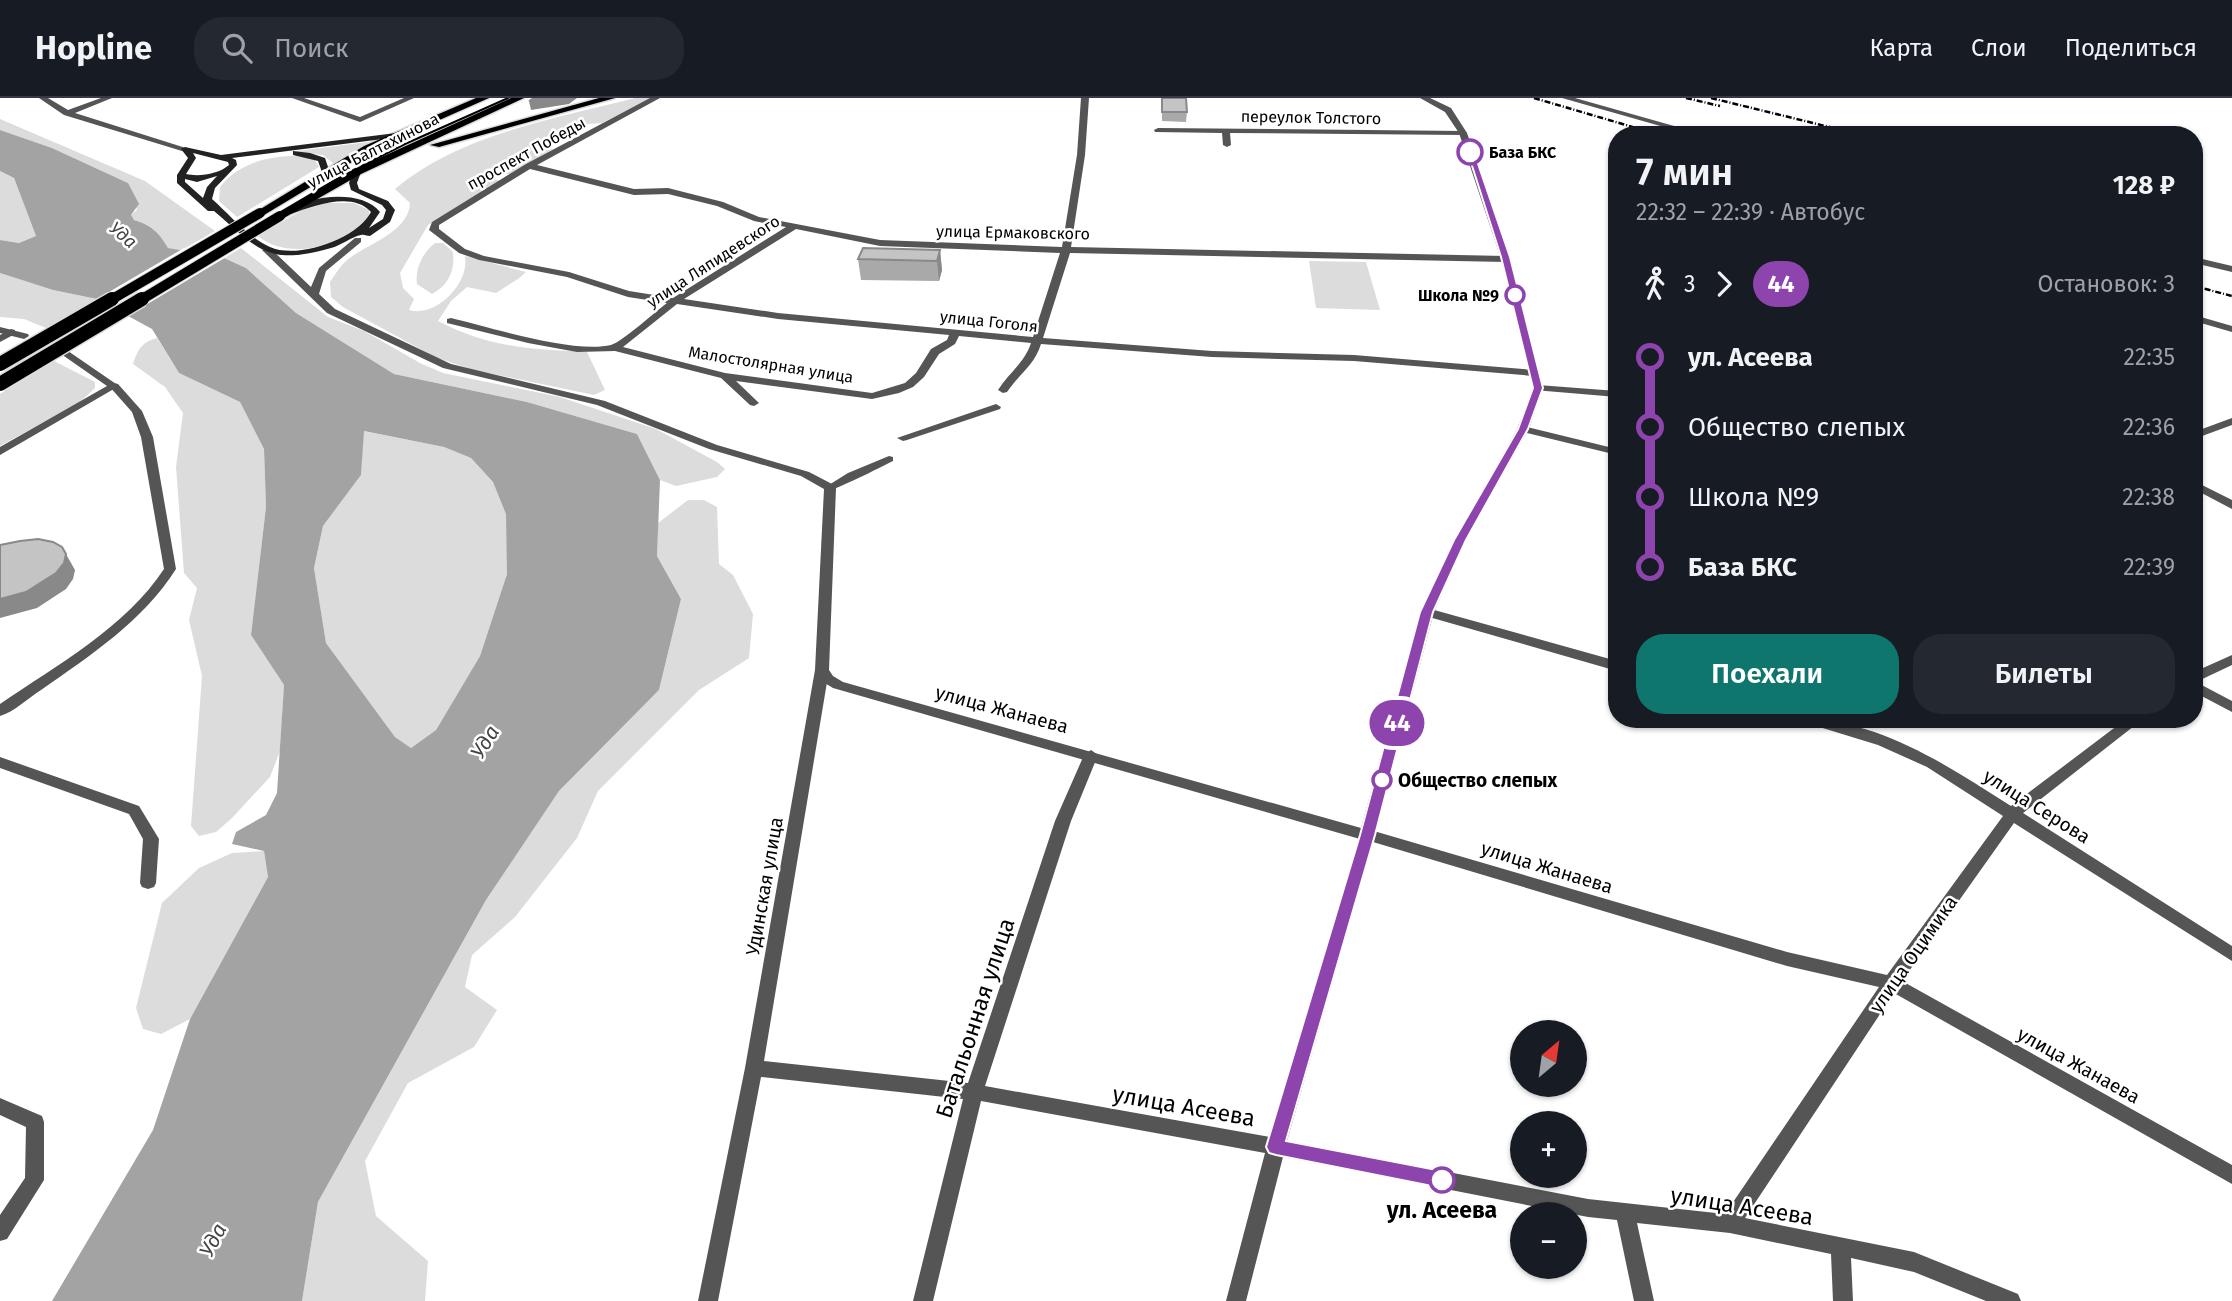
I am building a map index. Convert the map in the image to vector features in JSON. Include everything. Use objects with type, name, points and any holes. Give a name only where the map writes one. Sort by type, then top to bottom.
[{"type":"main road","name":"улица Балтахинова","points":[[0,364],[326,173],[396,135],[484,98]]},
{"type":"main road","points":[[294,193],[378,149],[494,98]]},
{"type":"main road","name":"улица Балтахинова","points":[[0,384],[357,172],[519,98]]},
{"type":"main road","points":[[381,160],[610,98]]},
{"type":"main road","points":[[183,172],[202,160],[220,156],[396,135]]},
{"type":"main road","points":[[185,149],[233,161],[211,187],[207,200],[271,255],[298,253],[338,243],[371,223],[376,212],[366,203],[339,200],[309,204],[280,216]]},
{"type":"main road","points":[[185,149],[192,158],[183,172],[181,183],[271,255],[318,254],[358,240],[382,225],[391,210],[385,203],[355,190],[353,183],[357,172]]},
{"type":"main road","points":[[183,172],[197,179],[262,157],[299,153],[322,160],[326,173]]},
{"type":"street","points":[[43,98],[67,113],[185,149]]},
{"type":"street","points":[[67,113],[108,98]]},
{"type":"street","points":[[296,98],[360,120],[410,98]]},
{"type":"street","name":"проспект Победы","points":[[451,241],[434,230],[435,224],[529,166],[656,98]]},
{"type":"street","points":[[1003,390],[1013,375],[1031,359],[1066,250],[1081,155],[1085,98]]},
{"type":"street","points":[[1236,1301],[1276,1147],[1367,835],[1427,612],[1460,540],[1523,429],[1538,388],[1506,259],[1463,133],[1448,110],[1424,98]]},
{"type":"street","points":[[1566,98],[1669,126]]},
{"type":"street","name":"переулок Толстого","points":[[1158,130],[1463,133]]},
{"type":"street","points":[[1226,130],[1227,145]]},
{"type":"street","name":"улица Ермаковского","points":[[529,166],[634,192],[668,191],[716,203],[757,219],[893,244],[1506,259]]},
{"type":"street","name":"улица Ляпидевского","points":[[615,348],[675,301],[795,226]]},
{"type":"street","points":[[314,294],[322,270],[358,240]]},
{"type":"street","name":"улица Гоголя","points":[[451,241],[462,251],[482,258],[569,275],[628,294],[778,316],[1038,341],[1212,354],[1354,358],[1534,373]]},
{"type":"street","points":[[271,255],[331,311],[447,366],[600,403],[713,447],[825,484],[889,459]]},
{"type":"street","points":[[2203,262],[2232,269]]},
{"type":"street","points":[[706,305],[714,276]]},
{"type":"street","name":"Малостолярная улица","points":[[451,321],[565,346],[615,348],[725,376],[872,396],[912,384],[936,348],[951,342],[956,333]]},
{"type":"street","points":[[2203,321],[2232,330]]},
{"type":"street","points":[[2203,324],[2207,323]]},
{"type":"street","points":[[0,339],[6,331],[24,336]]},
{"type":"street","points":[[0,711],[118,626],[162,586],[170,569],[147,437],[137,411],[114,386],[68,354]]},
{"type":"street","points":[[725,376],[754,403]]},
{"type":"street","points":[[0,452],[114,386]]},
{"type":"street","points":[[1538,388],[1608,393]]},
{"type":"street","points":[[903,438],[996,407]]},
{"type":"street","points":[[2203,432],[2232,421]]},
{"type":"street","points":[[1523,429],[1608,450]]},
{"type":"street","name":"Удинская улица","points":[[708,1301],[754,1068],[822,670],[825,484]]},
{"type":"street","points":[[2203,489],[2232,505]]},
{"type":"street","points":[[1427,612],[1608,663]]},
{"type":"street","points":[[2203,674],[2232,659]]},
{"type":"street","name":"улица Жанаева","points":[[822,670],[828,679],[838,685],[1091,755],[1787,960],[1891,983],[2232,1175]]},
{"type":"street","points":[[2203,692],[2232,707]]},
{"type":"street","name":"улица Серова","points":[[1852,728],[1932,763],[2232,954]]},
{"type":"street","name":"улица Оцимика","points":[[1730,1224],[1891,983],[2012,813],[2124,728]]},
{"type":"street","name":"Батальонная улица","points":[[923,1301],[974,1092],[1063,821],[1091,755]]},
{"type":"street","points":[[0,762],[134,810],[151,839],[148,883]]},
{"type":"street","name":"улица Асеева","points":[[754,1068],[974,1092],[1588,1208],[1730,1224],[1914,1262],[2011,1301]]},
{"type":"street","points":[[0,1106],[35,1122],[34,1180],[0,1232]]},
{"type":"street","points":[[1625,1213],[1644,1301]]},
{"type":"street","points":[[1840,1247],[1843,1301]]},
{"type":"shaded area","points":[[635,98],[651,98],[602,123],[588,124],[561,137],[536,142],[553,149],[511,174],[491,175],[490,178],[501,181],[428,225],[400,273],[403,288],[414,299],[409,310],[419,311],[440,304],[457,287],[465,266],[465,256],[526,272],[496,293],[467,287],[451,301],[438,321],[493,342],[528,348],[587,352],[605,390],[594,395],[470,369],[435,357],[343,307],[331,297],[330,282],[344,262],[395,230],[403,222],[410,203],[395,189],[421,170],[449,155],[509,131]]},
{"type":"shaded area","points":[[0,119],[145,181],[215,231],[180,251],[168,248],[154,230],[134,220],[131,215],[137,210],[128,183],[52,148],[0,130]]},
{"type":"shaded area","points":[[376,141],[334,164],[323,155],[289,152]]},
{"type":"shaded area","points":[[297,156],[314,159],[319,167],[237,217],[219,201],[220,187],[236,172],[265,159]]},
{"type":"shaded area","points":[[0,171],[14,178],[36,236],[19,243],[0,240]]},
{"type":"shaded area","points":[[326,203],[354,203],[369,210],[369,216],[345,235],[316,247],[285,248],[258,236],[302,210]]},
{"type":"shaded area","points":[[435,243],[443,243],[453,252],[453,259],[447,282],[432,294],[417,284],[417,278],[423,256]]},
{"type":"shaded area","points":[[241,248],[328,317],[364,331],[420,363],[443,373],[560,397],[656,429],[725,469],[717,477],[676,486],[660,480],[637,434],[527,402],[394,374],[296,313],[246,268],[224,258]]},
{"type":"shaded area","points":[[1309,261],[1366,262],[1380,310],[1316,308]]},
{"type":"shaded area","points":[[0,273],[53,290],[97,299],[46,328],[24,319],[0,317]]},
{"type":"shaded area","points":[[157,338],[179,373],[240,402],[264,449],[266,507],[251,635],[284,685],[280,751],[270,777],[216,832],[199,836],[191,826],[202,676],[189,620],[197,588],[184,573],[176,467],[183,413],[165,387],[133,364],[141,347]]},
{"type":"shaded area","points":[[54,361],[95,382],[95,388],[80,402],[0,446],[0,394]]},
{"type":"shaded area","points":[[363,431],[444,447],[471,458],[493,482],[507,514],[507,574],[480,656],[436,730],[411,748],[395,737],[326,643],[314,568],[323,526],[361,475]]},
{"type":"shaded area","points":[[688,500],[704,500],[717,507],[719,564],[733,575],[753,614],[749,658],[699,690],[598,791],[577,838],[515,917],[472,955],[465,987],[497,1010],[474,1047],[408,1083],[365,1161],[376,1216],[428,1261],[425,1301],[302,1301],[318,1202],[486,900],[559,791],[659,690],[681,599],[657,556],[658,523]]},
{"type":"shaded area","points":[[264,851],[268,877],[190,1019],[161,1034],[143,1029],[136,1008],[162,903],[199,868],[232,853]]},
{"type":"water","name":"Уда","points":[[0,130],[52,148],[128,183],[139,204],[131,215],[134,220],[154,230],[168,248],[224,258],[246,268],[296,313],[394,374],[527,402],[637,434],[660,480],[657,556],[681,599],[659,690],[559,791],[486,900],[318,1202],[302,1301],[52,1301],[153,1130],[190,1019],[268,877],[264,851],[232,844],[236,832],[266,815],[277,793],[284,685],[251,635],[266,507],[264,449],[240,402],[179,373],[152,329],[97,299],[53,290],[0,273],[0,240],[19,243],[36,236],[14,178],[0,171]],"holes":[[[364,431],[444,447],[471,458],[493,482],[506,514],[507,574],[480,656],[436,730],[411,748],[395,737],[326,643],[314,568],[323,526],[361,475]]]},
{"type":"pier","points":[[184,248],[228,256],[124,318],[92,302]]},
{"type":"building","points":[[1162,98],[1186,98],[1187,112],[1162,112]]},
{"type":"building","points":[[863,248],[940,250],[937,261],[858,259]]},
{"type":"building","points":[[38,539],[62,547],[66,554],[64,563],[56,573],[26,592],[0,599],[0,545]]},
{"type":"tram line","points":[[0,378],[340,177],[405,144],[508,98]]},
{"type":"railway","points":[[1534,98],[1629,126]]},
{"type":"railway","points":[[1686,98],[1720,106]]},
{"type":"railway","points":[[1711,98],[1825,126]]},
{"type":"railway","points":[[2203,288],[2232,296]]},
{"type":"bus line","name":"44","points":[[1442,1180],[1276,1147],[1367,835],[1427,612],[1460,540],[1523,429],[1538,388],[1505,257],[1470,152]]},
{"type":"place","name":"База БКС","points":[[1470,152]]},
{"type":"place","name":"Школа №9","points":[[1515,295]]},
{"type":"place","name":"Общество слепых","points":[[1382,780]]},
{"type":"place","name":"ул. Асеева","points":[[1442,1180]]}]
